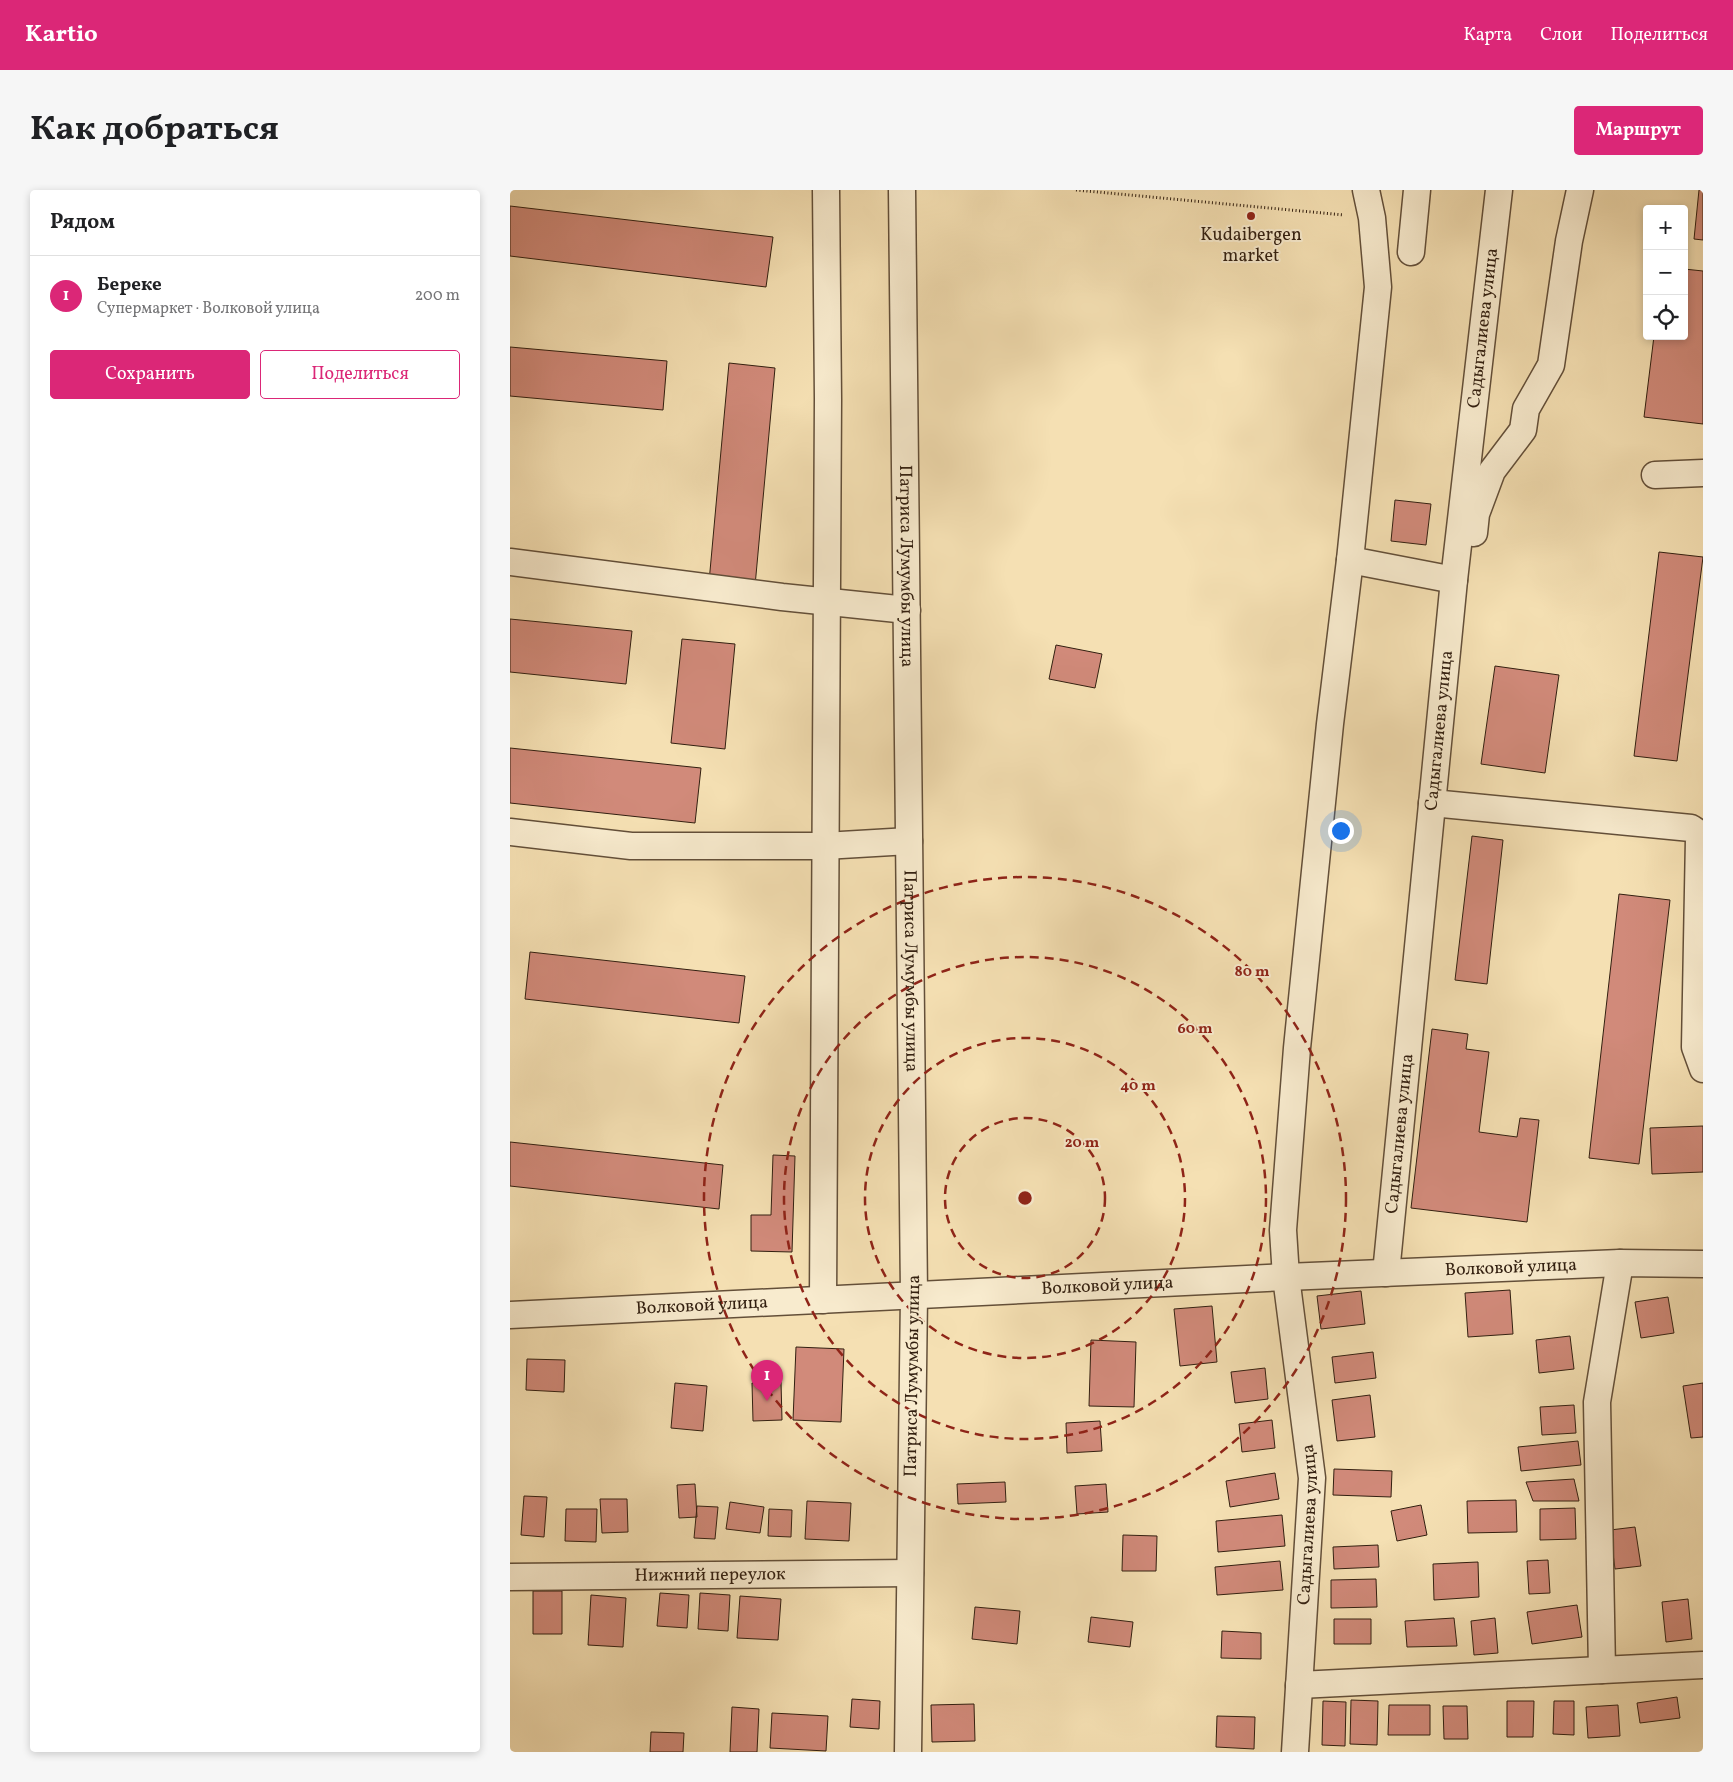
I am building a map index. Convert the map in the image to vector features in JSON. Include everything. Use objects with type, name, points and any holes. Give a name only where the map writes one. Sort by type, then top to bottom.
[{"type":"street","points":[[823,1300],[824,846],[827,602],[826,190]]},
{"type":"street","name":"Патриса Лумумбы улица","points":[[902,190],[914,1295],[908,1752]]},
{"type":"street","name":"Садыгалиева улица","points":[[1295,1752],[1312,1478],[1286,1277],[1283,1230],[1297,1048],[1378,287],[1372,218],[1366,190]]},
{"type":"street","points":[[1411,252],[1417,190]]},
{"type":"street","name":"Садыгалиева улица","points":[[1386,1273],[1454,580],[1499,190]]},
{"type":"street","points":[[1350,560],[1454,580],[1471,560],[1476,514],[1492,471],[1523,430],[1526,408],[1551,365],[1569,242],[1580,190]]},
{"type":"street","points":[[1654,475],[1703,473]]},
{"type":"street","points":[[510,562],[827,602],[907,610]]},
{"type":"street","points":[[1432,803],[1700,828],[1695,1047],[1703,1069]]},
{"type":"street","points":[[510,832],[631,846],[824,846],[909,841]]},
{"type":"street","points":[[1602,1670],[1597,1402],[1620,1263]]},
{"type":"street","name":"Волковой улица","points":[[510,1315],[1286,1277],[1620,1263],[1703,1264]]},
{"type":"street","name":"Нижний переулок","points":[[510,1576],[910,1573]]},
{"type":"street","points":[[1299,1685],[1703,1665]]},
{"type":"path","points":[[1076,190],[1372,218]]},
{"type":"building","points":[[1699,190],[1703,190],[1703,240],[1694,239]]},
{"type":"building","points":[[510,206],[773,237],[766,287],[510,256]]},
{"type":"building","points":[[1688,269],[1703,271],[1703,424],[1644,417],[1654,340],[1688,340]]},
{"type":"building","points":[[510,347],[667,361],[663,410],[510,396]]},
{"type":"building","points":[[729,363],[775,368],[755,586],[709,582]]},
{"type":"building","points":[[1395,500],[1431,504],[1426,545],[1391,541]]},
{"type":"building","points":[[1659,552],[1703,557],[1677,761],[1634,756]]},
{"type":"building","points":[[510,619],[632,631],[626,684],[510,672]]},
{"type":"building","points":[[682,639],[735,644],[725,749],[671,743]]},
{"type":"building","points":[[1056,645],[1102,654],[1095,688],[1049,679]]},
{"type":"building","points":[[1495,666],[1559,675],[1545,773],[1481,764]]},
{"type":"building","points":[[510,748],[701,768],[695,823],[510,803]]},
{"type":"building","points":[[1472,836],[1503,840],[1487,984],[1455,980]]},
{"type":"building","points":[[1619,894],[1670,900],[1639,1164],[1589,1158]]},
{"type":"building","points":[[530,952],[745,976],[739,1023],[525,999]]},
{"type":"building","points":[[1432,1029],[1468,1034],[1466,1049],[1489,1052],[1479,1132],[1517,1137],[1520,1118],[1539,1120],[1527,1222],[1411,1208]]},
{"type":"building","points":[[1703,1126],[1703,1172],[1652,1174],[1650,1128]]},
{"type":"building","points":[[510,1142],[723,1165],[719,1209],[510,1186]]},
{"type":"building","points":[[773,1155],[795,1156],[792,1252],[751,1251],[751,1215],[771,1215]]},
{"type":"building","points":[[1510,1290],[1513,1334],[1468,1337],[1465,1293]]},
{"type":"building","points":[[1361,1291],[1365,1324],[1321,1329],[1317,1296]]},
{"type":"building","points":[[1668,1297],[1674,1333],[1641,1338],[1635,1302]]},
{"type":"building","points":[[1212,1306],[1217,1362],[1180,1366],[1174,1309]]},
{"type":"building","points":[[1570,1336],[1574,1369],[1539,1373],[1536,1340]]},
{"type":"building","points":[[1091,1340],[1136,1342],[1134,1407],[1089,1406]]},
{"type":"building","points":[[796,1347],[844,1349],[841,1422],[793,1420]]},
{"type":"building","points":[[1373,1352],[1376,1378],[1335,1383],[1332,1357]]},
{"type":"building","points":[[527,1359],[565,1360],[564,1392],[526,1390]]},
{"type":"building","points":[[1265,1368],[1268,1399],[1235,1403],[1231,1372]]},
{"type":"building","points":[[781,1382],[782,1420],[753,1421],[752,1383]]},
{"type":"building","points":[[675,1383],[707,1386],[703,1431],[671,1428]]},
{"type":"building","points":[[1703,1383],[1703,1437],[1691,1438],[1683,1386]]},
{"type":"building","points":[[1370,1395],[1375,1437],[1337,1441],[1332,1400]]},
{"type":"building","points":[[1574,1405],[1576,1433],[1542,1435],[1540,1407]]},
{"type":"building","points":[[1272,1420],[1275,1448],[1242,1452],[1239,1424]]},
{"type":"building","points":[[1100,1421],[1102,1451],[1067,1453],[1066,1423]]},
{"type":"building","points":[[1578,1441],[1581,1465],[1521,1471],[1518,1447]]},
{"type":"building","points":[[1334,1469],[1392,1471],[1391,1497],[1333,1495]]},
{"type":"building","points":[[1275,1473],[1279,1499],[1230,1507],[1226,1481]]},
{"type":"building","points":[[1574,1479],[1579,1501],[1533,1501],[1526,1482]]},
{"type":"building","points":[[1005,1482],[1006,1502],[958,1504],[957,1484]]},
{"type":"building","points":[[695,1484],[697,1517],[679,1518],[677,1485]]},
{"type":"building","points":[[1106,1484],[1108,1512],[1077,1514],[1075,1486]]},
{"type":"building","points":[[524,1496],[547,1497],[544,1537],[521,1535]]},
{"type":"building","points":[[600,1499],[627,1499],[628,1532],[602,1533]]},
{"type":"building","points":[[1516,1500],[1517,1532],[1468,1533],[1467,1501]]},
{"type":"building","points":[[807,1501],[851,1503],[849,1541],[805,1539]]},
{"type":"building","points":[[730,1502],[764,1507],[760,1533],[726,1529]]},
{"type":"building","points":[[1421,1505],[1427,1535],[1397,1541],[1391,1511]]},
{"type":"building","points":[[697,1506],[718,1507],[715,1539],[694,1538]]},
{"type":"building","points":[[1575,1508],[1576,1539],[1540,1540],[1540,1509]]},
{"type":"building","points":[[566,1509],[597,1509],[596,1542],[565,1541]]},
{"type":"building","points":[[769,1509],[792,1510],[791,1537],[768,1536]]},
{"type":"building","points":[[1282,1515],[1285,1546],[1218,1552],[1216,1521]]},
{"type":"building","points":[[1635,1527],[1641,1566],[1615,1569],[1610,1530]]},
{"type":"building","points":[[1123,1535],[1157,1536],[1156,1571],[1122,1571]]},
{"type":"building","points":[[1378,1545],[1379,1567],[1334,1569],[1333,1547]]},
{"type":"building","points":[[1548,1560],[1550,1593],[1529,1594],[1527,1561]]},
{"type":"building","points":[[1280,1561],[1283,1590],[1217,1595],[1215,1567]]},
{"type":"building","points":[[1478,1562],[1479,1597],[1434,1600],[1433,1564]]},
{"type":"building","points":[[1376,1579],[1377,1607],[1331,1608],[1331,1580]]},
{"type":"building","points":[[533,1591],[562,1591],[562,1634],[533,1634]]},
{"type":"building","points":[[660,1593],[689,1595],[687,1628],[657,1626]]},
{"type":"building","points":[[700,1593],[730,1595],[728,1631],[698,1629]]},
{"type":"building","points":[[591,1595],[626,1598],[623,1647],[588,1645]]},
{"type":"building","points":[[740,1596],[781,1599],[778,1640],[737,1638]]},
{"type":"building","points":[[1688,1599],[1692,1639],[1666,1642],[1662,1602]]},
{"type":"building","points":[[1577,1605],[1582,1637],[1532,1644],[1527,1612]]},
{"type":"building","points":[[975,1607],[1020,1611],[1017,1644],[972,1639]]},
{"type":"building","points":[[1091,1617],[1133,1622],[1130,1647],[1088,1642]]},
{"type":"building","points":[[1454,1618],[1457,1646],[1407,1647],[1405,1621]]},
{"type":"building","points":[[1495,1618],[1498,1653],[1474,1655],[1471,1621]]},
{"type":"building","points":[[1334,1619],[1371,1619],[1371,1644],[1334,1644]]},
{"type":"building","points":[[1222,1631],[1261,1633],[1261,1659],[1221,1658]]},
{"type":"building","points":[[1677,1697],[1680,1718],[1640,1723],[1637,1703]]},
{"type":"building","points":[[852,1699],[880,1701],[879,1729],[850,1727]]},
{"type":"building","points":[[1351,1700],[1378,1701],[1377,1745],[1350,1744]]},
{"type":"building","points":[[1323,1701],[1346,1702],[1345,1746],[1322,1745]]},
{"type":"building","points":[[1507,1701],[1534,1701],[1533,1737],[1507,1737]]},
{"type":"building","points":[[1554,1701],[1574,1701],[1574,1735],[1553,1734]]},
{"type":"building","points":[[974,1704],[975,1741],[932,1742],[931,1705]]},
{"type":"building","points":[[1389,1705],[1430,1705],[1430,1735],[1388,1735]]},
{"type":"building","points":[[1618,1705],[1620,1736],[1588,1738],[1586,1707]]},
{"type":"building","points":[[1443,1706],[1467,1706],[1468,1739],[1444,1739]]},
{"type":"building","points":[[732,1707],[759,1709],[757,1752],[730,1752]]},
{"type":"building","points":[[772,1713],[828,1716],[826,1751],[770,1748]]},
{"type":"building","points":[[1217,1716],[1255,1717],[1254,1749],[1216,1747]]},
{"type":"building","points":[[651,1732],[684,1733],[683,1752],[650,1752]]},
{"type":"place","name":"Kudaibergen market","points":[[1251,216]]},
{"type":"place","name":"Береке","points":[[767,1401]]}]
